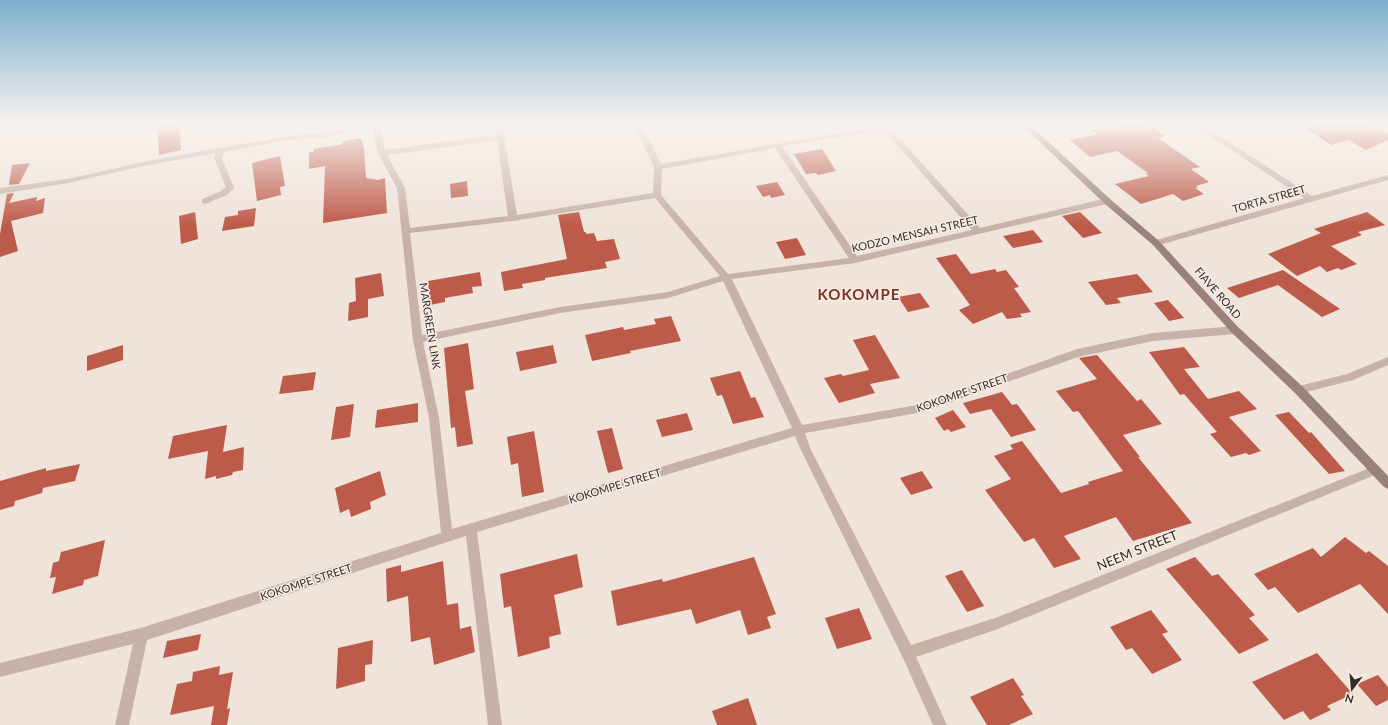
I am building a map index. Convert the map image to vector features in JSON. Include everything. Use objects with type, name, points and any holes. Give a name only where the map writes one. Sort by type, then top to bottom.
[{"type":"street","points":[[0,191],[68,181],[177,158]]},
{"type":"street","points":[[205,201],[224,193],[230,188],[218,158]]},
{"type":"street","name":"MARGREEN LINK","points":[[385,158],[401,188],[418,340],[434,418],[447,536]]},
{"type":"street","points":[[503,158],[513,218]]},
{"type":"street","points":[[654,158],[658,167],[656,195],[726,277],[799,430],[805,448],[908,653],[940,725]]},
{"type":"street","points":[[658,167],[708,158]]},
{"type":"street","points":[[786,158],[855,260]]},
{"type":"street","points":[[913,158],[978,231]]},
{"type":"street","name":"FIAVE ROAD","points":[[1061,158],[1106,201],[1156,243],[1235,330],[1299,390],[1388,484]]},
{"type":"street","points":[[1248,158],[1311,199]]},
{"type":"street","name":"TORTA STREET","points":[[1156,243],[1388,177]]},
{"type":"street","points":[[405,231],[513,218],[656,195]]},
{"type":"street","name":"KODZO MENSAH STREET","points":[[418,340],[560,310],[668,295],[726,277],[855,260],[1106,201]]},
{"type":"street","name":"KOKOMPE STREET","points":[[0,670],[141,635],[447,536],[799,430],[923,408],[1077,353],[1153,337],[1235,330]]},
{"type":"street","points":[[1299,390],[1349,377],[1388,361]]},
{"type":"street","name":"NEEM STREET","points":[[908,653],[998,622],[1376,470]]},
{"type":"street","points":[[471,529],[495,725]]},
{"type":"street","points":[[122,725],[141,635]]},
{"type":"building","points":[[273,158],[280,158],[285,186],[280,187],[281,195],[257,201],[252,163]]},
{"type":"building","points":[[309,158],[365,158],[366,178],[378,180],[385,178],[387,213],[323,223],[325,166],[309,169]]},
{"type":"building","points":[[796,158],[828,158],[836,171],[818,175],[816,173],[806,174]]},
{"type":"building","points":[[1127,158],[1187,158],[1200,167],[1191,169],[1209,182],[1196,186],[1198,188],[1195,188],[1204,194],[1183,201],[1173,194],[1141,204],[1115,184],[1149,176],[1146,174],[1148,173]]},
{"type":"building","points":[[30,163],[19,184],[9,185],[12,165]]},
{"type":"building","points":[[467,181],[468,196],[451,198],[450,184]]},
{"type":"building","points":[[777,182],[785,195],[771,198],[770,195],[763,197],[756,186]]},
{"type":"building","points":[[14,193],[9,203],[37,197],[36,201],[45,198],[43,213],[11,221],[18,251],[0,257],[0,234],[7,194]]},
{"type":"building","points":[[256,208],[254,226],[222,231],[225,217],[238,215],[238,211]]},
{"type":"building","points":[[195,212],[198,239],[181,244],[179,216]]},
{"type":"building","points":[[579,212],[584,232],[586,232],[586,234],[594,233],[597,241],[614,239],[620,259],[605,262],[607,268],[545,278],[545,280],[522,284],[523,288],[504,291],[501,272],[567,259],[558,215]]},
{"type":"building","points":[[1080,212],[1102,233],[1083,238],[1062,216]]},
{"type":"building","points":[[1367,212],[1385,225],[1358,232],[1362,235],[1331,246],[1357,264],[1341,270],[1338,268],[1327,272],[1320,266],[1297,276],[1268,254],[1321,233],[1314,229]]},
{"type":"building","points":[[1033,230],[1043,242],[1013,248],[1003,236]]},
{"type":"building","points":[[797,238],[806,255],[785,259],[776,242]]},
{"type":"building","points":[[956,254],[971,274],[995,269],[997,272],[1006,270],[1019,287],[1014,288],[1031,312],[1020,314],[1022,317],[1007,319],[1002,312],[973,324],[959,310],[970,305],[936,258]]},
{"type":"building","points":[[1283,270],[1340,309],[1322,317],[1278,285],[1239,298],[1227,288]]},
{"type":"building","points":[[480,272],[482,286],[472,287],[473,293],[445,298],[445,302],[430,305],[428,281]]},
{"type":"building","points":[[381,273],[384,296],[368,299],[368,317],[348,321],[349,303],[356,301],[355,278]]},
{"type":"building","points":[[1137,274],[1153,292],[1117,298],[1121,303],[1106,305],[1088,282]]},
{"type":"building","points":[[920,293],[930,307],[908,312],[898,297]]},
{"type":"building","points":[[1168,300],[1184,318],[1169,321],[1154,303]]},
{"type":"building","points":[[671,316],[681,341],[630,351],[631,353],[592,361],[585,335],[623,327],[624,330],[656,324],[654,319]]},
{"type":"building","points":[[875,335],[900,378],[870,384],[875,393],[839,403],[824,378],[841,374],[843,376],[869,370],[853,340]]},
{"type":"building","points":[[468,343],[474,389],[465,391],[473,444],[457,447],[455,427],[451,428],[444,348]]},
{"type":"building","points":[[123,345],[123,360],[87,371],[87,356]]},
{"type":"building","points":[[553,345],[557,363],[520,371],[516,352]]},
{"type":"building","points":[[1184,347],[1200,367],[1184,369],[1208,399],[1239,391],[1257,409],[1229,417],[1261,451],[1249,455],[1246,453],[1231,457],[1210,434],[1217,432],[1184,394],[1180,395],[1149,352]]},
{"type":"building","points":[[1097,355],[1137,401],[1141,399],[1162,424],[1123,435],[1140,457],[1138,457],[1192,523],[1133,541],[1116,517],[1064,536],[1081,559],[1054,568],[1034,538],[1024,542],[985,490],[1011,479],[994,456],[1013,449],[1010,445],[1022,441],[1061,493],[1089,484],[1088,482],[1123,471],[1078,411],[1073,412],[1056,391],[1097,379],[1079,358]]},
{"type":"building","points":[[740,371],[751,398],[755,397],[764,417],[733,424],[722,395],[717,396],[710,378]]},
{"type":"building","points":[[316,372],[313,390],[279,394],[283,376]]},
{"type":"building","points":[[1002,392],[1012,405],[1017,404],[1036,430],[1011,437],[991,409],[970,414],[963,403]]},
{"type":"building","points":[[418,403],[418,422],[375,428],[377,410]]},
{"type":"building","points":[[354,404],[350,437],[331,440],[336,407]]},
{"type":"building","points":[[953,410],[966,427],[951,432],[948,429],[944,431],[935,418]]},
{"type":"building","points":[[1289,412],[1309,433],[1311,432],[1345,471],[1329,474],[1275,415]]},
{"type":"building","points":[[687,413],[693,430],[662,437],[656,420]]},
{"type":"building","points":[[227,425],[223,452],[244,447],[243,470],[233,472],[232,475],[216,479],[216,476],[205,479],[208,451],[168,459],[173,436]]},
{"type":"building","points":[[612,428],[623,469],[608,473],[597,431]]},
{"type":"building","points":[[534,431],[544,492],[522,497],[518,463],[511,465],[507,437]]},
{"type":"building","points":[[80,464],[75,481],[43,488],[42,493],[15,501],[14,506],[0,510],[0,481],[46,468],[46,471]]},
{"type":"building","points":[[380,471],[386,495],[370,502],[371,509],[351,517],[349,509],[340,513],[335,488]]},
{"type":"building","points":[[922,471],[933,488],[911,495],[900,478]]},
{"type":"building","points":[[1345,537],[1366,553],[1369,551],[1388,566],[1388,614],[1360,584],[1298,613],[1275,587],[1268,590],[1254,574],[1313,548],[1321,557]]},
{"type":"building","points":[[105,540],[98,576],[84,580],[83,585],[52,594],[56,577],[50,578],[53,563],[59,561],[61,552]]},
{"type":"building","points":[[577,554],[583,587],[554,595],[561,634],[549,637],[550,648],[518,657],[511,606],[504,608],[500,574]]},
{"type":"building","points":[[754,557],[776,614],[767,617],[771,628],[748,635],[740,610],[696,624],[691,609],[617,626],[611,591],[662,579],[663,582]]},
{"type":"building","points":[[1195,557],[1212,576],[1218,574],[1255,615],[1249,618],[1269,640],[1239,654],[1166,569]]},
{"type":"building","points":[[443,561],[447,605],[458,603],[460,629],[471,626],[475,652],[434,665],[430,637],[411,642],[408,596],[387,602],[386,569],[401,565],[401,572]]},
{"type":"building","points":[[962,570],[984,606],[967,612],[945,576]]},
{"type":"building","points":[[859,608],[872,639],[837,649],[825,618]]},
{"type":"building","points":[[1151,610],[1168,632],[1162,634],[1182,660],[1152,674],[1132,648],[1126,650],[1110,627]]},
{"type":"building","points":[[201,634],[198,650],[163,658],[167,641]]},
{"type":"building","points":[[373,640],[372,664],[365,665],[365,681],[336,689],[338,648]]},
{"type":"building","points":[[1317,653],[1353,694],[1327,706],[1331,710],[1310,720],[1303,711],[1284,720],[1252,682]]},
{"type":"building","points":[[220,666],[219,675],[233,672],[227,709],[230,708],[227,725],[211,725],[214,706],[170,715],[177,684],[192,681],[193,672]]},
{"type":"building","points":[[1378,675],[1388,687],[1388,700],[1376,706],[1357,684]]},
{"type":"building","points":[[1013,678],[1024,695],[1021,696],[1033,714],[1009,725],[987,725],[970,697]]},
{"type":"building","points":[[748,698],[757,725],[717,725],[712,711]]},
{"type":"district","name":"KOKOMPE","points":[[859,295]]}]
